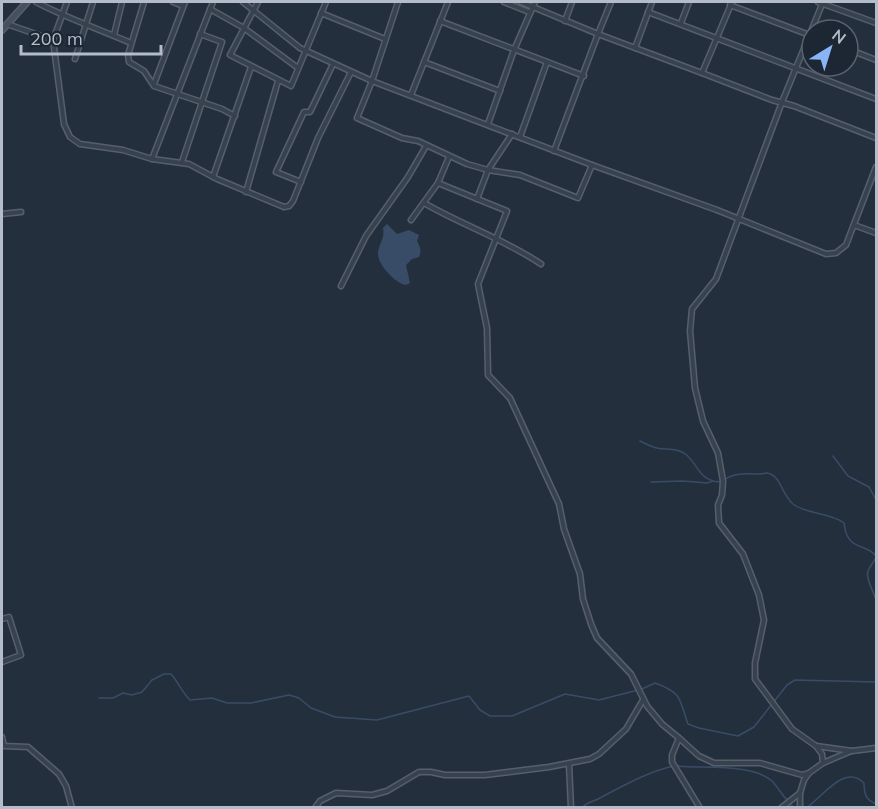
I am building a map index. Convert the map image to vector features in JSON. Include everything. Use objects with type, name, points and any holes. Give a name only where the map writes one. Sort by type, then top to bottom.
[{"type":"street","points":[[2,30],[27,2]]},
{"type":"street","points":[[36,2],[62,16],[86,23],[131,43]]},
{"type":"street","points":[[67,2],[53,40],[64,124],[70,138],[80,144],[131,152],[152,159],[182,162],[284,207],[289,206],[293,201],[318,138],[351,72]]},
{"type":"street","points":[[75,59],[93,2]]},
{"type":"street","points":[[114,35],[122,2]]},
{"type":"street","points":[[144,2],[131,43],[128,61],[144,71],[154,85],[204,101],[235,116]]},
{"type":"street","points":[[154,85],[184,4],[173,2]]},
{"type":"street","points":[[152,159],[213,2]]},
{"type":"street","points":[[243,2],[306,52],[351,72],[826,254],[836,252],[846,245],[876,167]]},
{"type":"street","points":[[258,2],[230,55],[291,86],[326,2]]},
{"type":"street","points":[[398,2],[372,81],[357,118],[402,138],[418,141],[449,156],[489,170],[520,175],[578,198],[592,165]]},
{"type":"street","points":[[411,95],[448,2]]},
{"type":"street","points":[[504,2],[565,21],[876,138]]},
{"type":"street","points":[[521,2],[531,10]]},
{"type":"street","points":[[488,124],[514,50],[535,2]]},
{"type":"street","points":[[565,21],[572,2]]},
{"type":"street","points":[[554,151],[611,2]]},
{"type":"street","points":[[635,48],[652,2]]},
{"type":"street","points":[[681,23],[689,2]]},
{"type":"street","points":[[816,18],[821,2],[876,23]]},
{"type":"street","points":[[702,73],[731,3],[800,31]]},
{"type":"street","points":[[210,9],[244,28],[298,68]]},
{"type":"street","points":[[648,12],[876,99]]},
{"type":"street","points":[[321,13],[385,39]]},
{"type":"street","points":[[440,21],[584,76]]},
{"type":"street","points":[[7,24],[53,40]]},
{"type":"street","points":[[182,162],[222,42],[200,34]]},
{"type":"street","points":[[860,54],[876,60]]},
{"type":"street","points":[[800,59],[716,279],[693,309],[690,332],[694,388],[703,422],[718,453],[723,483],[718,505],[719,523],[743,554],[759,595],[765,620],[755,663],[755,680],[792,729],[816,746],[822,754],[822,763]]},
{"type":"street","points":[[424,62],[500,91]]},
{"type":"street","points":[[520,137],[548,62]]},
{"type":"street","points":[[301,182],[276,172],[304,112],[310,112],[333,64]]},
{"type":"street","points":[[213,177],[251,67]]},
{"type":"street","points":[[246,192],[278,81]]},
{"type":"street","points":[[477,199],[489,170],[512,134]]},
{"type":"street","points":[[341,286],[366,236],[408,177],[426,146]]},
{"type":"street","points":[[411,220],[438,183],[449,156]]},
{"type":"street","points":[[438,183],[507,211],[478,284],[487,328],[488,375],[510,398],[559,504],[564,529],[580,574],[583,599],[597,638],[631,674],[647,706],[662,724],[699,756],[714,763],[760,763],[791,773],[802,775],[809,773]]},
{"type":"street","points":[[424,203],[496,238],[541,264]]},
{"type":"street","points":[[2,214],[21,212]]},
{"type":"street","points":[[854,225],[876,233]]},
{"type":"street","points":[[2,619],[9,617],[21,655],[2,662]]},
{"type":"street","points":[[315,807],[320,801],[336,793],[372,795],[387,791],[419,772],[445,775],[485,775],[590,759],[599,754],[626,729],[644,699]]},
{"type":"street","points":[[2,737],[4,746],[28,747],[59,774],[66,786],[72,807]]},
{"type":"street","points":[[679,738],[672,755],[672,762],[700,807]]},
{"type":"street","points":[[816,746],[852,751]]},
{"type":"street","points":[[800,807],[800,793],[809,773],[822,763],[852,751],[876,748]]},
{"type":"street","points":[[569,764],[571,807]]},
{"type":"street","points":[[781,807],[800,793]]},
{"type":"water","points":[[387,224],[397,234],[409,230],[419,235],[417,241],[420,255],[406,265],[410,283],[406,285],[388,273],[379,257],[383,228]]},
{"type":"waterway","points":[[640,441],[655,447],[684,453],[704,476],[713,481],[741,474],[772,474],[793,504],[799,508],[838,519],[844,523],[850,541],[876,556]]},
{"type":"waterway","points":[[833,456],[848,476],[869,487],[876,500]]},
{"type":"waterway","points":[[651,482],[707,483],[713,481]]},
{"type":"waterway","points":[[876,557],[867,574],[876,600]]},
{"type":"waterway","points":[[99,698],[113,698],[123,693],[132,695],[142,692],[152,680],[164,674],[171,674],[190,700],[212,698],[227,703],[251,703],[289,695],[299,698],[311,708],[335,717],[377,720],[469,696],[480,710],[490,716],[512,716],[565,694],[599,700],[642,689],[655,683],[671,690],[679,698],[688,724],[738,736],[754,727],[787,685],[795,680],[876,682]]},
{"type":"waterway","points":[[582,808],[587,803],[634,780],[673,766]]},
{"type":"waterway","points":[[678,766],[752,771],[772,781],[787,800]]},
{"type":"waterway","points":[[806,808],[834,784],[849,777],[864,783],[866,796],[876,804]]},
{"type":"waterway","points":[[790,804],[795,808]]}]
